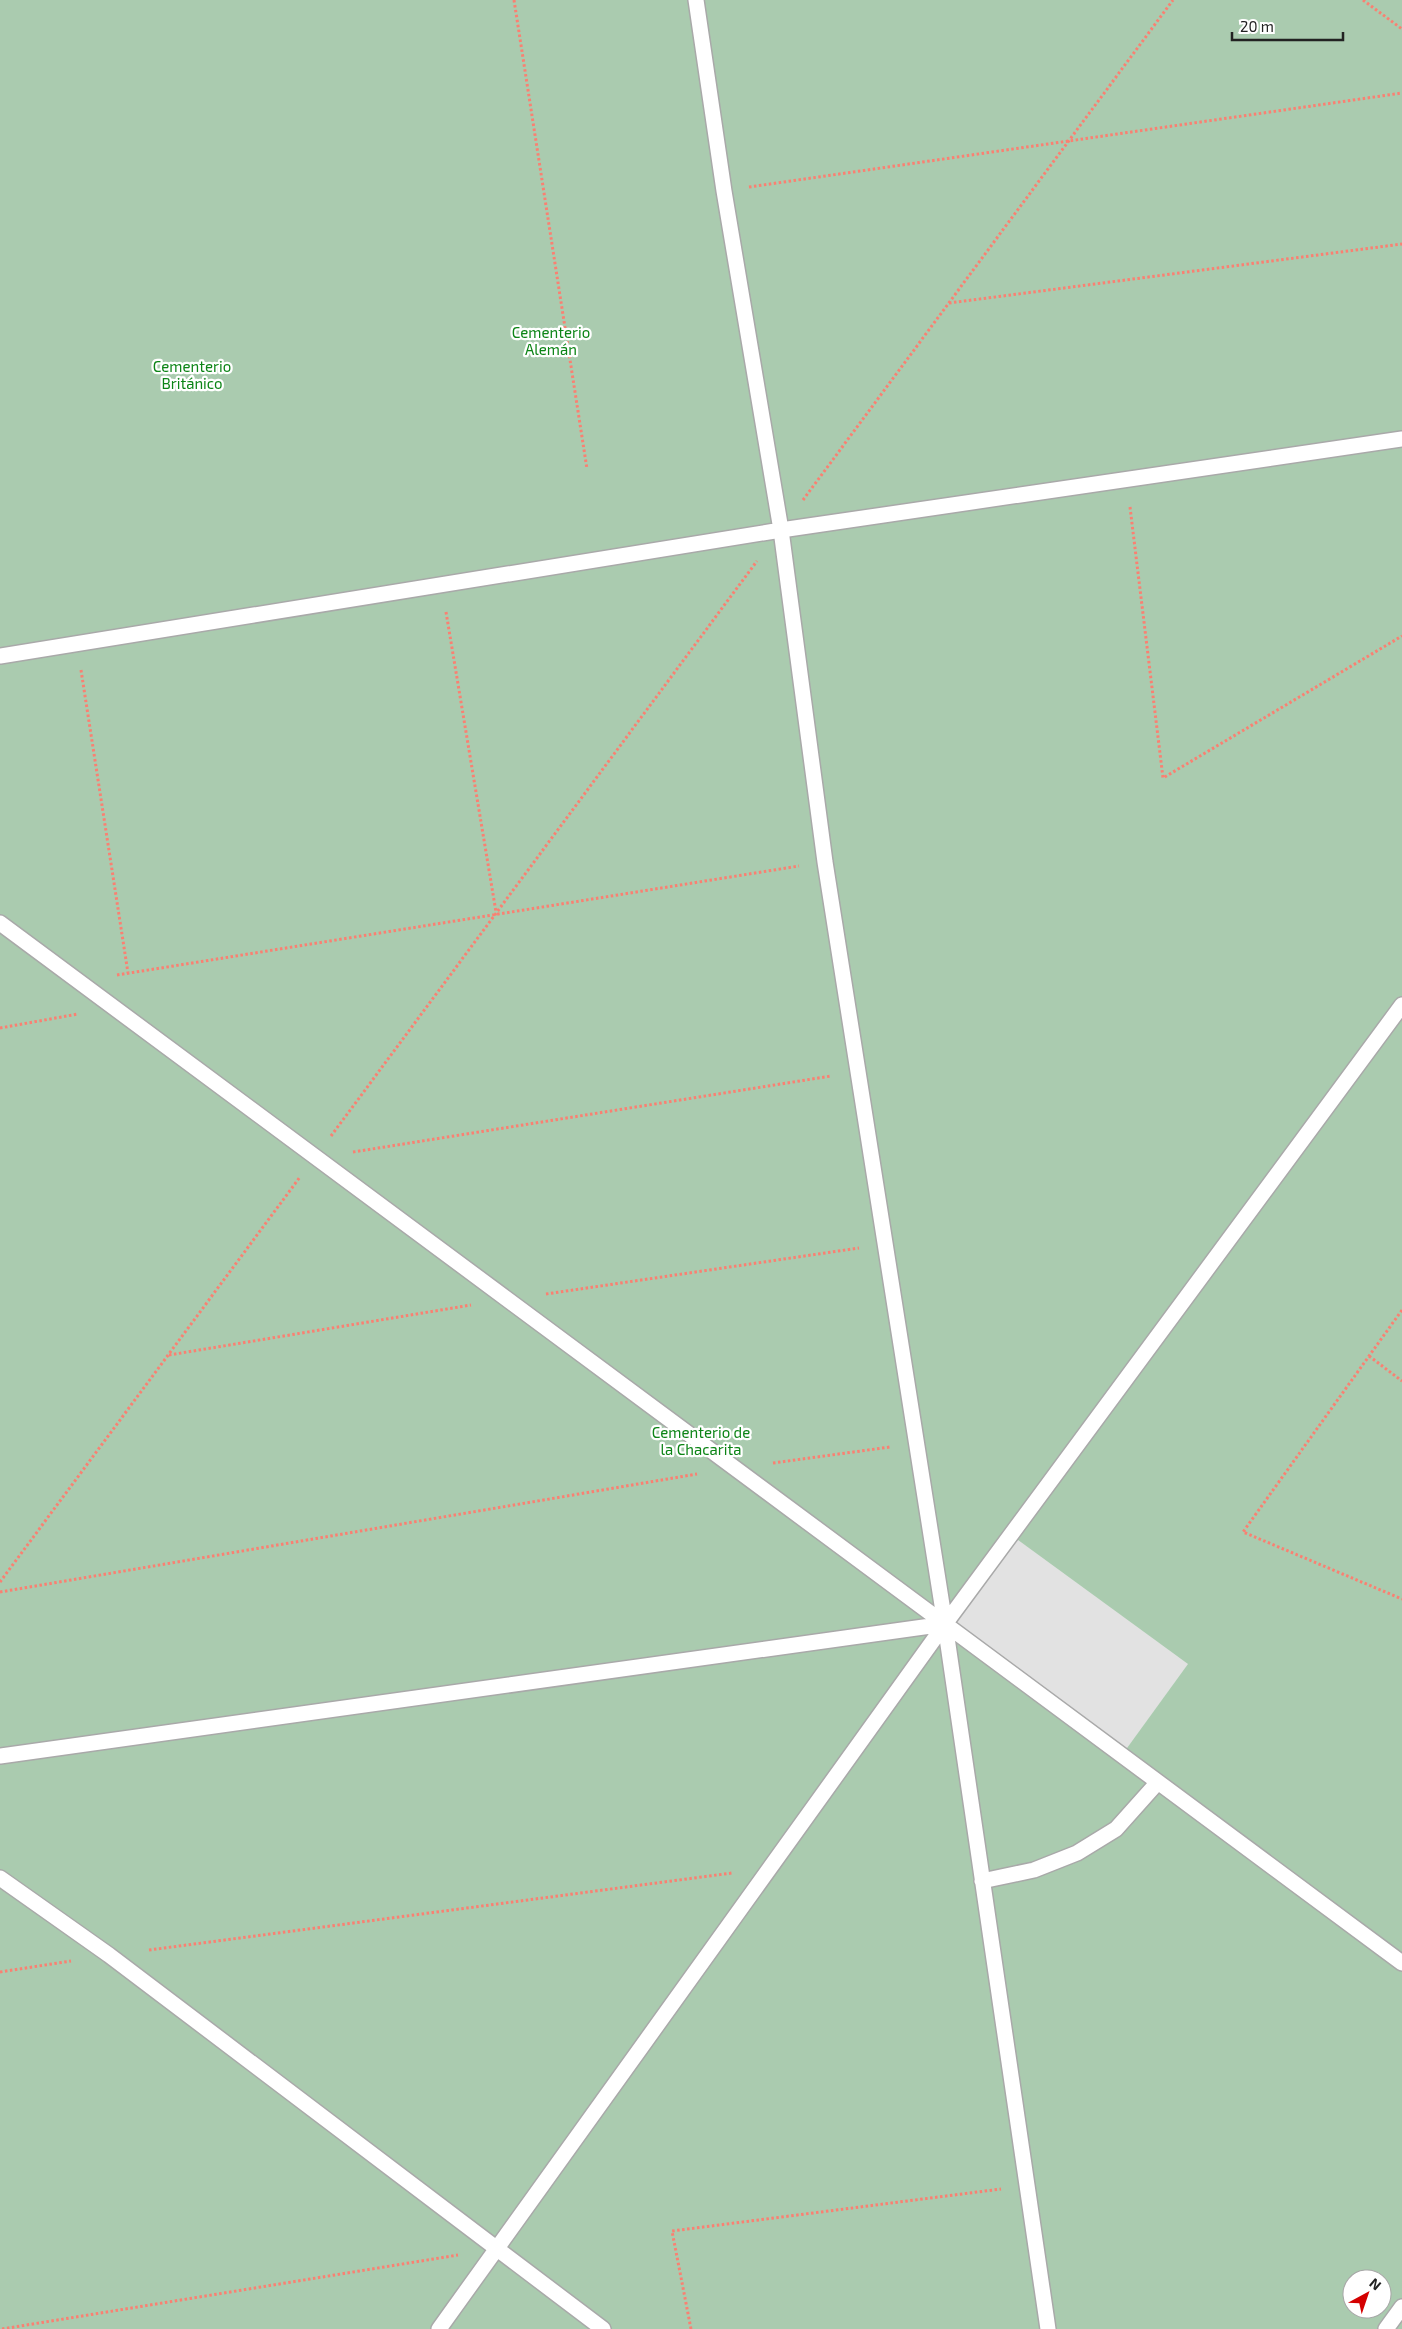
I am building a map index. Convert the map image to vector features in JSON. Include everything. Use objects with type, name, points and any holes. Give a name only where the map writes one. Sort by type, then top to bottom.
[{"type":"lane","points":[[696,0],[724,191],[781,530],[825,862],[856,1072],[945,1624],[1048,2329]]},
{"type":"lane","points":[[0,656],[781,530],[1402,439]]},
{"type":"lane","points":[[0,923],[1402,1963]]},
{"type":"lane","points":[[439,2329],[945,1624],[1402,1004]]},
{"type":"lane","points":[[0,1756],[945,1624]]},
{"type":"lane","points":[[982,1881],[1034,1870],[1077,1853],[1116,1829],[1158,1782]]},
{"type":"lane","points":[[0,1878],[109,1955],[603,2329]]},
{"type":"lane","points":[[1386,2329],[1402,2307]]},
{"type":"path","points":[[514,0],[587,469]]},
{"type":"path","points":[[0,1582],[1173,0]]},
{"type":"path","points":[[1363,0],[1402,29]]},
{"type":"path","points":[[724,191],[1402,94]]},
{"type":"path","points":[[949,303],[1402,244]]},
{"type":"path","points":[[1126,479],[1163,778],[1402,636]]},
{"type":"path","points":[[441,584],[496,913]]},
{"type":"path","points":[[77,644],[128,973]]},
{"type":"path","points":[[78,981],[825,862]]},
{"type":"path","points":[[0,1028],[115,1008]]},
{"type":"path","points":[[315,1158],[856,1072]]},
{"type":"path","points":[[1402,1310],[1244,1532],[1402,1598]]},
{"type":"path","points":[[1369,1356],[1402,1382]]},
{"type":"path","points":[[0,1592],[735,1468],[916,1444]]},
{"type":"path","points":[[0,1972],[109,1955],[770,1868]]},
{"type":"path","points":[[691,2329],[672,2231],[1027,2186]]},
{"type":"path","points":[[2,2329],[497,2248]]},
{"type":"green space","name":"Cementerio de la Chacarita","points":[[0,0],[1402,0],[1402,2329],[0,2329]]},
{"type":"shaded area","points":[[1010,1534],[1188,1664],[1122,1755],[945,1624]]},
{"type":"park label","name":"Cementerio Alemán","points":[[551,342]]},
{"type":"park label","name":"Cementerio Británico","points":[[192,376]]}]
